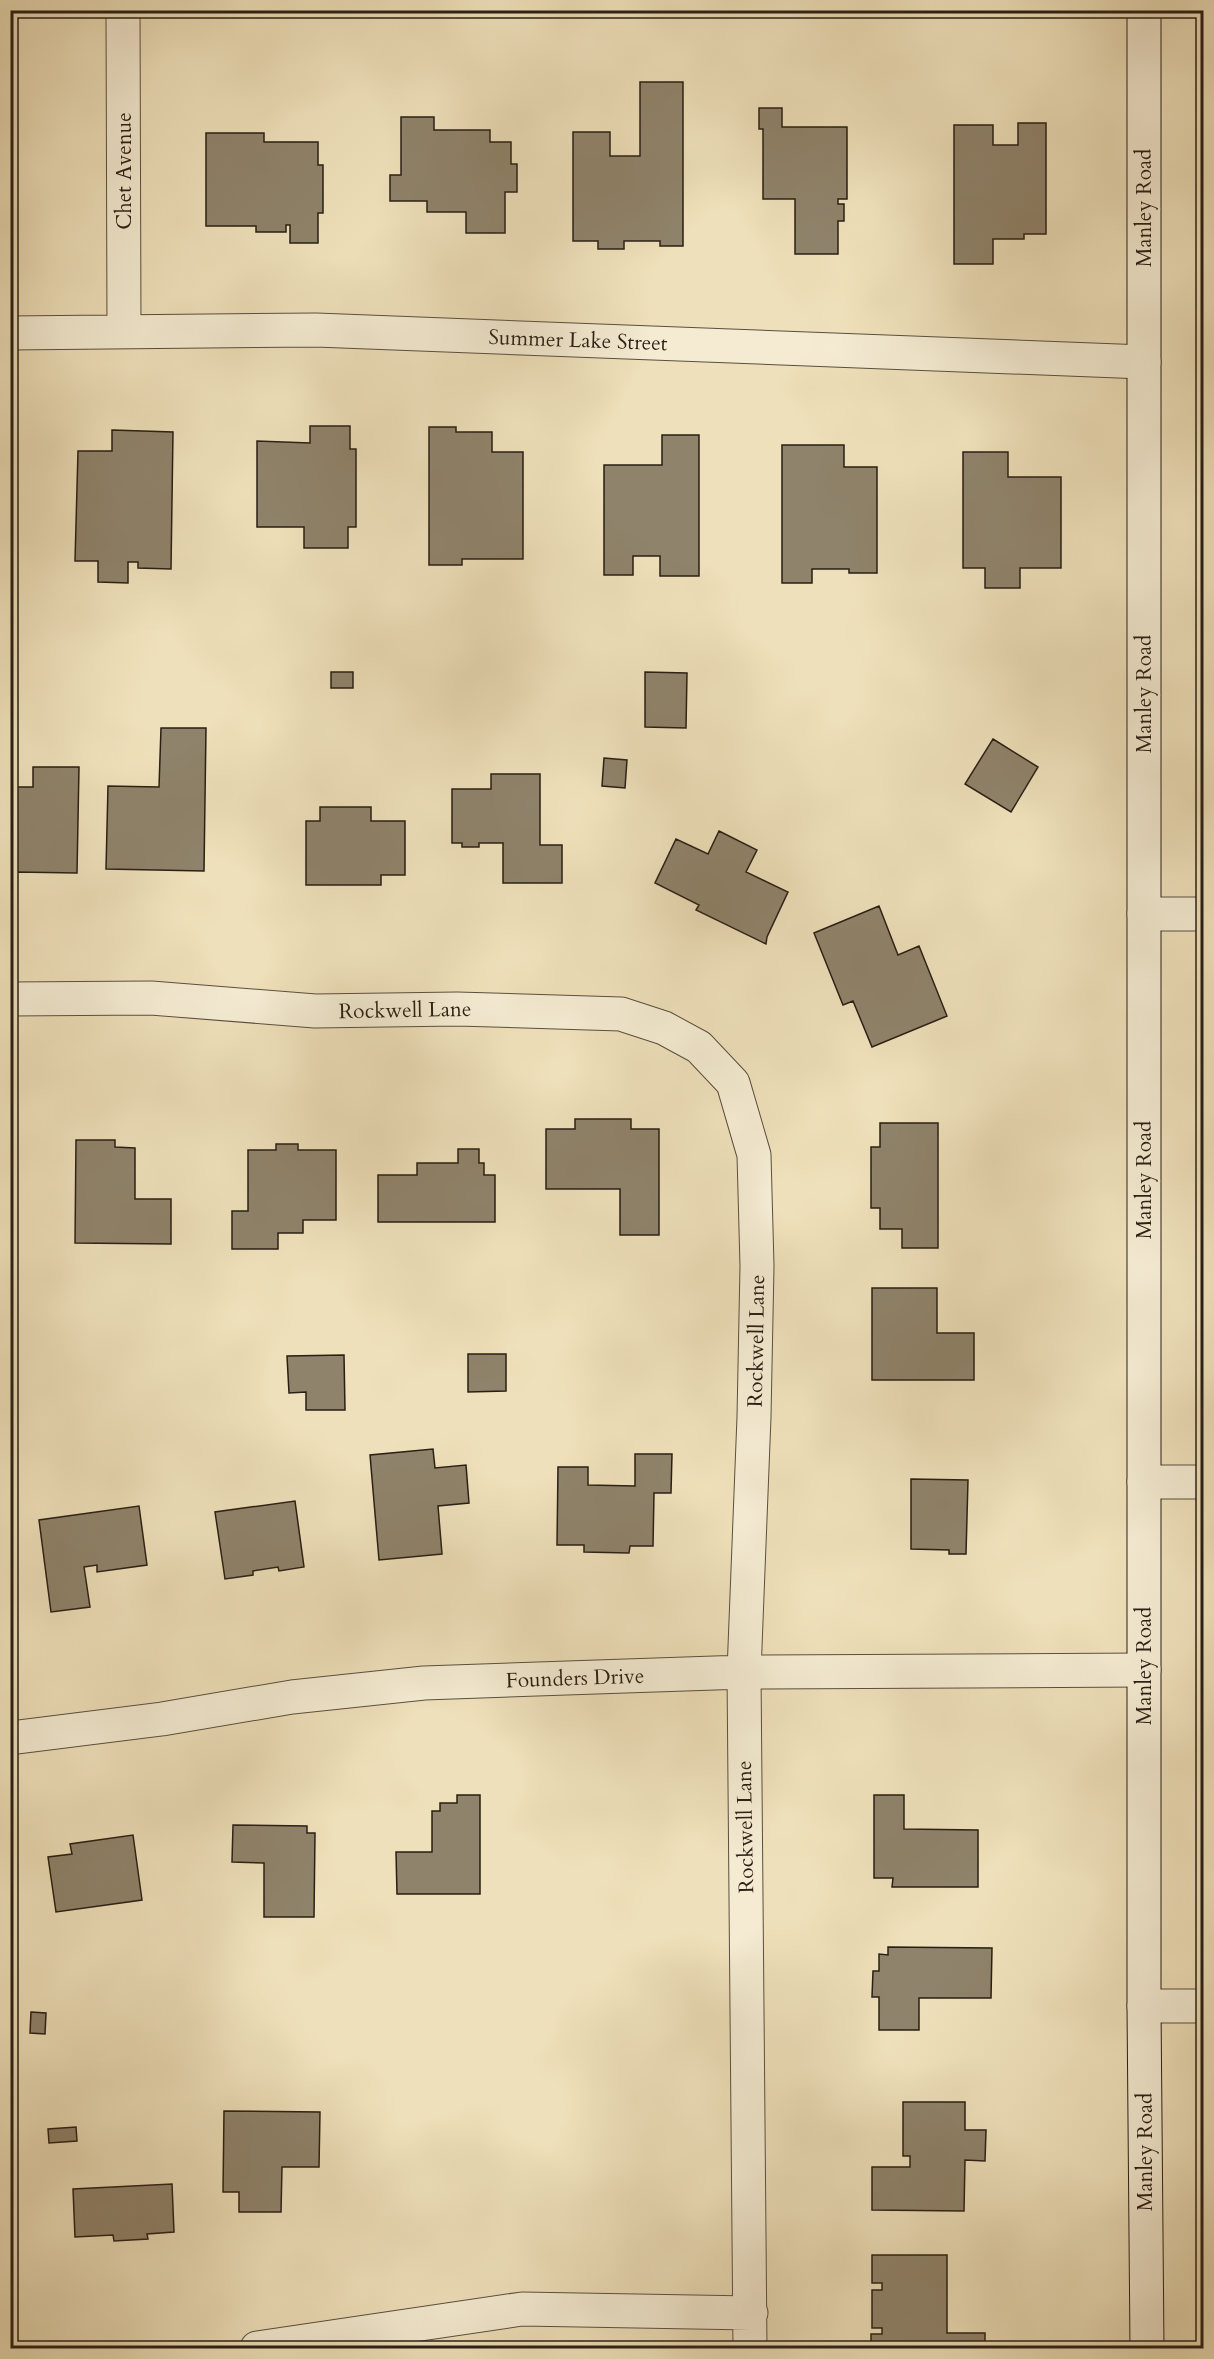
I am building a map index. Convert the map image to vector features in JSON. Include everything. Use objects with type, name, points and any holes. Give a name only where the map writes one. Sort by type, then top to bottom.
[{"type":"street","name":"Chet Avenue","points":[[123,10],[124,331]]},
{"type":"street","name":"Manley Road","points":[[1144,10],[1144,2006],[1147,2349]]},
{"type":"street","name":"Summer Lake Street","points":[[10,333],[328,330],[1144,362]]},
{"type":"street","points":[[1144,914],[1203,914]]},
{"type":"street","name":"Rockwell Lane","points":[[10,999],[152,998],[315,1011],[457,1009],[621,1014],[664,1028],[699,1047],[733,1083],[754,1155],[757,1266],[754,1417],[744,1672],[750,2349]]},
{"type":"street","points":[[1144,1482],[1203,1482]]},
{"type":"street","name":"Founders Drive","points":[[10,1738],[162,1719],[292,1697],[424,1683],[744,1672],[1144,1670]]},
{"type":"street","points":[[1144,2006],[1203,2006]]},
{"type":"street","points":[[257,2349],[522,2308],[751,2313]]},
{"type":"building","points":[[640,82],[683,82],[683,246],[660,246],[660,241],[624,241],[624,249],[598,249],[598,241],[573,241],[573,132],[610,132],[610,156],[640,156]]},
{"type":"building","points":[[759,108],[782,108],[782,127],[847,127],[847,199],[838,199],[838,204],[844,204],[844,221],[838,221],[838,254],[795,254],[795,199],[763,199],[763,129],[759,129]]},
{"type":"building","points":[[401,117],[434,117],[434,130],[490,130],[490,142],[511,142],[511,164],[517,164],[517,192],[505,192],[505,233],[466,233],[466,212],[427,212],[427,201],[390,201],[390,175],[401,175]]},
{"type":"building","points":[[1018,123],[1046,123],[1046,234],[1024,234],[1024,239],[993,239],[993,264],[954,264],[954,125],[993,125],[993,145],[1018,145]]},
{"type":"building","points":[[206,133],[264,133],[264,142],[318,142],[318,165],[323,165],[323,213],[318,213],[318,243],[290,243],[290,225],[286,225],[286,232],[256,232],[256,226],[206,226]]},
{"type":"building","points":[[310,426],[350,426],[350,449],[356,449],[356,527],[348,527],[348,548],[304,548],[304,527],[257,527],[257,441],[310,443]]},
{"type":"building","points":[[429,427],[456,427],[456,432],[492,432],[492,452],[523,452],[523,559],[462,559],[462,565],[429,565]]},
{"type":"building","points":[[112,430],[173,432],[171,569],[138,568],[138,562],[128,562],[128,583],[98,582],[98,561],[75,561],[78,451],[112,451]]},
{"type":"building","points":[[662,435],[699,435],[699,576],[660,576],[660,556],[633,556],[633,575],[604,575],[604,465],[662,465]]},
{"type":"building","points":[[782,445],[844,445],[844,467],[877,467],[877,573],[849,573],[849,569],[812,569],[812,583],[782,583]]},
{"type":"building","points":[[963,452],[1008,452],[1008,477],[1061,477],[1061,568],[1020,568],[1020,588],[985,588],[985,568],[963,568]]},
{"type":"building","points":[[331,672],[353,672],[353,688],[331,688]]},
{"type":"building","points":[[645,672],[687,673],[686,728],[645,727]]},
{"type":"building","points":[[161,728],[206,728],[204,871],[106,869],[108,786],[159,787]]},
{"type":"building","points":[[993,739],[1038,767],[1011,812],[965,784]]},
{"type":"building","points":[[604,758],[627,760],[625,788],[602,786]]},
{"type":"building","points":[[33,767],[79,767],[77,873],[16,872],[16,888],[10,888],[10,787],[33,787]]},
{"type":"building","points":[[491,774],[540,774],[540,845],[562,845],[562,883],[503,883],[503,843],[479,843],[479,847],[462,847],[462,843],[452,843],[452,789],[491,789]]},
{"type":"building","points":[[320,807],[371,807],[371,821],[405,821],[405,875],[381,875],[381,885],[306,885],[306,821],[320,821]]},
{"type":"building","points":[[719,831],[757,850],[746,872],[788,892],[767,937],[766,944],[696,910],[699,905],[655,883],[676,839],[708,854]]},
{"type":"building","points":[[879,906],[898,955],[919,946],[947,1016],[872,1047],[853,1001],[843,1005],[814,933]]},
{"type":"building","points":[[575,1119],[631,1119],[631,1129],[659,1129],[659,1235],[620,1235],[620,1189],[546,1189],[546,1129],[575,1129]]},
{"type":"building","points":[[880,1123],[938,1123],[938,1248],[902,1248],[902,1229],[880,1229],[880,1208],[871,1208],[871,1147],[880,1147]]},
{"type":"building","points":[[76,1140],[115,1140],[115,1147],[135,1148],[135,1199],[171,1199],[171,1244],[75,1243]]},
{"type":"building","points":[[276,1144],[298,1144],[298,1150],[336,1150],[336,1220],[303,1220],[303,1233],[278,1233],[278,1249],[232,1249],[232,1211],[248,1211],[248,1150],[276,1150]]},
{"type":"building","points":[[458,1149],[479,1149],[479,1163],[484,1163],[484,1175],[495,1175],[495,1222],[378,1222],[378,1175],[417,1175],[417,1163],[458,1163]]},
{"type":"building","points":[[872,1288],[937,1288],[937,1333],[974,1333],[974,1380],[872,1380]]},
{"type":"building","points":[[468,1354],[506,1354],[506,1391],[468,1392]]},
{"type":"building","points":[[344,1355],[345,1410],[306,1410],[306,1392],[289,1393],[287,1356]]},
{"type":"building","points":[[433,1449],[435,1468],[466,1465],[469,1503],[438,1506],[442,1554],[379,1560],[370,1455]]},
{"type":"building","points":[[635,1454],[672,1454],[671,1493],[654,1493],[653,1546],[630,1546],[629,1553],[584,1552],[584,1545],[557,1545],[558,1467],[588,1467],[588,1485],[635,1486]]},
{"type":"building","points":[[911,1479],[968,1480],[966,1554],[949,1554],[949,1550],[911,1549]]},
{"type":"building","points":[[295,1501],[304,1567],[279,1571],[278,1567],[253,1571],[253,1575],[225,1579],[215,1512]]},
{"type":"building","points":[[139,1506],[147,1565],[97,1572],[97,1565],[84,1567],[90,1607],[51,1612],[39,1520]]},
{"type":"building","points":[[457,1795],[480,1795],[480,1894],[397,1894],[396,1852],[432,1852],[432,1811],[440,1811],[440,1803],[457,1803]]},
{"type":"building","points":[[874,1795],[904,1795],[904,1829],[978,1830],[978,1887],[892,1887],[893,1878],[874,1878]]},
{"type":"building","points":[[233,1825],[307,1826],[307,1833],[315,1833],[314,1917],[264,1917],[264,1863],[232,1862]]},
{"type":"building","points":[[133,1835],[142,1900],[56,1912],[48,1857],[72,1854],[70,1844]]},
{"type":"building","points":[[888,1947],[992,1948],[991,1998],[919,1998],[919,2030],[879,2030],[879,1997],[872,1997],[873,1971],[879,1971],[879,1954],[888,1955]]},
{"type":"building","points":[[31,2012],[46,2013],[45,2034],[30,2033]]},
{"type":"building","points":[[903,2102],[965,2102],[965,2130],[986,2130],[985,2161],[965,2160],[964,2211],[872,2210],[872,2167],[910,2167],[910,2156],[903,2156]]},
{"type":"building","points":[[224,2111],[320,2112],[319,2167],[282,2167],[281,2212],[239,2212],[239,2192],[223,2192]]},
{"type":"building","points":[[76,2127],[77,2141],[49,2143],[48,2129]]},
{"type":"building","points":[[172,2184],[174,2232],[147,2234],[148,2239],[114,2241],[113,2235],[75,2237],[73,2189]]},
{"type":"building","points":[[872,2255],[947,2255],[947,2333],[985,2333],[985,2348],[871,2348],[871,2334],[882,2334],[882,2328],[872,2328],[872,2290],[882,2290],[882,2283],[872,2283]]}]
